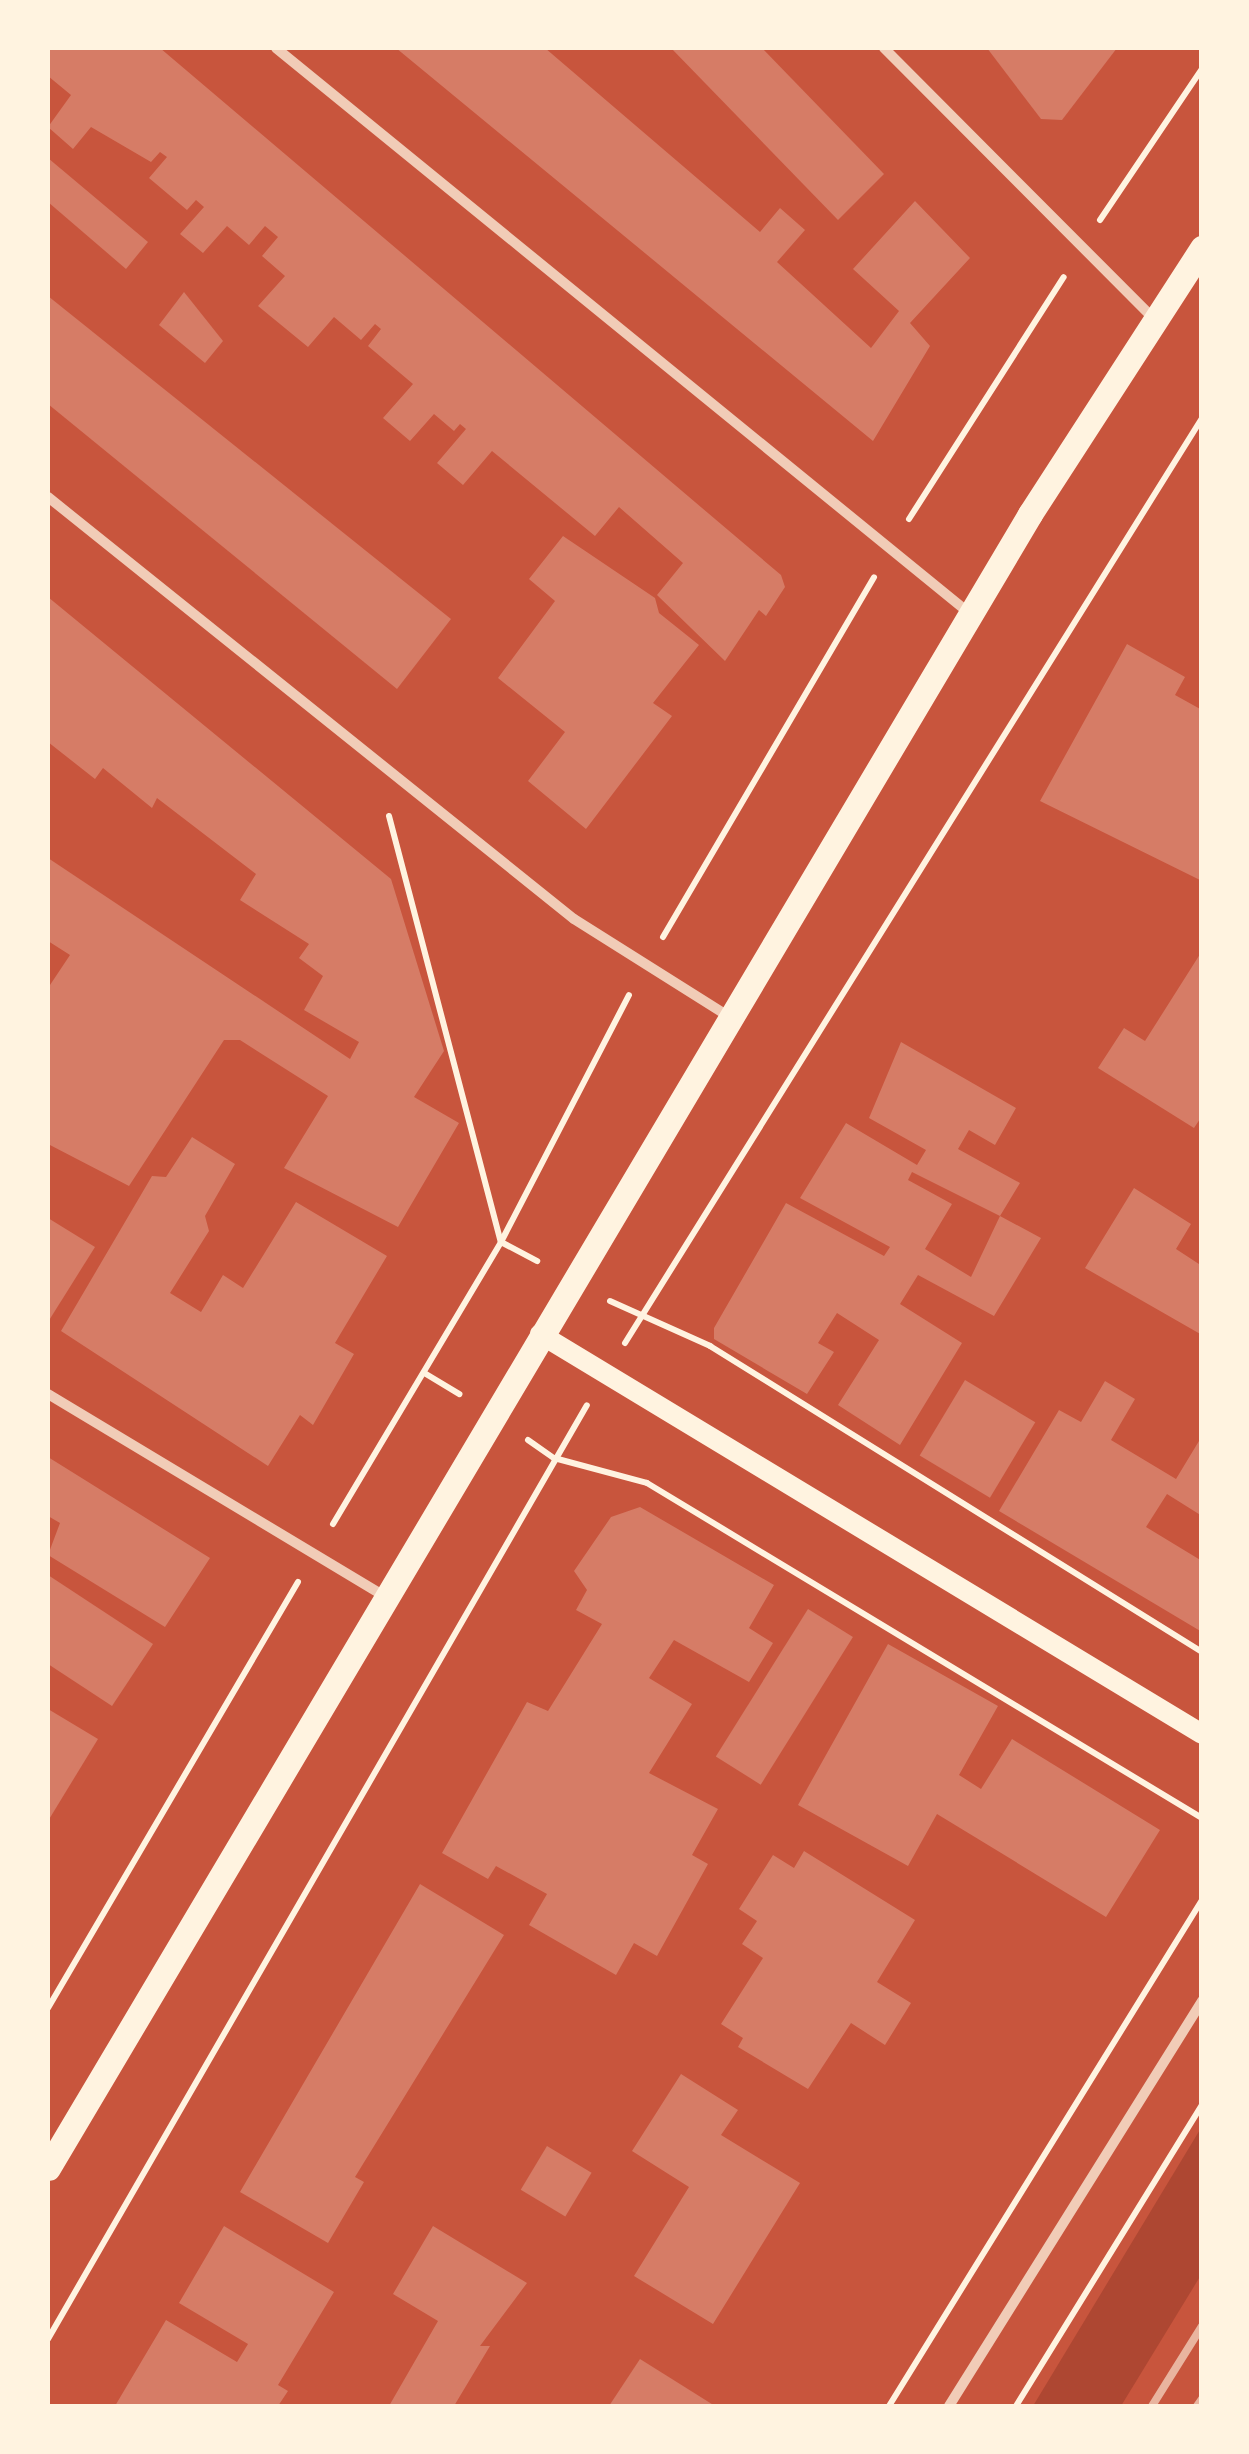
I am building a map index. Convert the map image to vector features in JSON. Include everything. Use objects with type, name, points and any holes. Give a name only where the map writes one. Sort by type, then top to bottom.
[{"type":"main road","points":[[48,2168],[384,1596],[970,615],[1153,318],[1202,248]]},
{"type":"main road","points":[[540,1334],[1202,1734]]},
{"type":"street","points":[[276,48],[970,615]]},
{"type":"street","points":[[884,48],[1153,318]]},
{"type":"street","points":[[48,497],[574,919],[644,970],[729,1016]]},
{"type":"street","points":[[48,1394],[384,1596]]},
{"type":"street","points":[[949,2406],[1202,2002]]},
{"type":"path","points":[[48,2008],[501,1242],[644,970],[891,549],[1082,247],[1202,68]]},
{"type":"path","points":[[376,761],[501,1242]]},
{"type":"path","points":[[641,1318],[710,1346],[1202,1652]]},
{"type":"path","points":[[554,1458],[647,1483],[1202,1818]]},
{"type":"path","points":[[889,2406],[1202,1900]]},
{"type":"path","points":[[1016,2406],[1202,2105]]},
{"type":"shaded area","points":[[1201,2128],[1201,2275],[1121,2406],[1033,2406]]},
{"type":"building","points":[[48,48],[160,48],[781,575],[785,587],[766,616],[759,610],[725,661],[657,595],[683,563],[619,507],[595,536],[492,451],[463,485],[437,463],[466,429],[460,424],[454,431],[434,414],[410,441],[383,418],[413,384],[368,346],[381,329],[375,324],[361,340],[334,317],[308,347],[258,306],[285,276],[262,256],[278,237],[265,226],[249,245],[227,226],[203,253],[180,234],[204,207],[196,200],[187,210],[149,178],[167,157],[160,152],[151,162],[91,127],[73,149],[48,127],[71,95],[48,76]]},
{"type":"building","points":[[396,48],[545,48],[760,232],[780,208],[805,230],[777,262],[871,348],[899,311],[853,269],[915,201],[970,258],[910,323],[930,346],[873,441]]},
{"type":"building","points":[[671,48],[762,48],[884,174],[838,220]]},
{"type":"building","points":[[987,48],[1117,48],[1062,120],[1041,119]]},
{"type":"building","points":[[48,158],[148,242],[126,269],[48,202]]},
{"type":"building","points":[[184,292],[223,341],[205,363],[159,325]]},
{"type":"building","points":[[48,296],[451,619],[397,689],[48,404]]},
{"type":"building","points":[[563,536],[655,598],[659,613],[699,645],[653,703],[672,716],[586,829],[528,781],[565,732],[498,678],[555,601],[529,579]]},
{"type":"building","points":[[48,597],[391,879],[444,1051],[414,1097],[459,1123],[398,1227],[284,1168],[328,1096],[240,1040],[224,1040],[129,1186],[48,1144],[48,988],[70,955],[48,941],[48,858],[350,1059],[359,1042],[304,1010],[323,976],[299,958],[309,944],[240,900],[256,874],[157,798],[152,808],[103,768],[95,779],[48,742]]},
{"type":"building","points":[[1127,644],[1185,677],[1175,695],[1202,710],[1202,881],[1040,801]]},
{"type":"building","points":[[1202,951],[1202,1116],[1194,1128],[1098,1068],[1124,1028],[1145,1041]]},
{"type":"building","points":[[901,1042],[1016,1108],[995,1145],[969,1130],[958,1149],[1020,1183],[1000,1216],[1041,1238],[994,1316],[918,1275],[900,1304],[962,1343],[900,1445],[838,1405],[879,1340],[837,1313],[818,1343],[834,1352],[807,1394],[714,1339],[714,1328],[786,1203],[884,1256],[890,1247],[800,1198],[846,1123],[917,1165],[926,1150],[869,1118]],"holes":[[[912,1172],[1000,1216],[971,1277],[925,1249],[952,1204],[908,1180]]]},
{"type":"building","points":[[192,1137],[235,1164],[205,1216],[209,1231],[170,1293],[201,1312],[223,1275],[243,1288],[296,1202],[387,1256],[335,1343],[354,1354],[313,1425],[300,1415],[268,1466],[61,1331],[152,1176],[166,1177]]},
{"type":"building","points":[[1134,1188],[1191,1224],[1176,1249],[1202,1266],[1202,1335],[1085,1268]]},
{"type":"building","points":[[48,1218],[95,1247],[48,1322]]},
{"type":"building","points":[[965,1380],[1035,1422],[990,1498],[920,1455]]},
{"type":"building","points":[[1105,1381],[1135,1399],[1111,1440],[1176,1479],[1202,1436],[1202,1516],[1167,1494],[1146,1527],[1202,1561],[1202,1632],[999,1511],[1059,1410],[1081,1422]]},
{"type":"building","points":[[48,1457],[210,1558],[165,1627],[48,1555],[60,1523],[48,1516]]},
{"type":"building","points":[[640,1507],[774,1585],[749,1628],[773,1643],[749,1682],[674,1640],[649,1678],[692,1704],[649,1773],[718,1809],[692,1855],[708,1864],[657,1956],[634,1943],[616,1975],[529,1925],[547,1894],[496,1866],[488,1879],[442,1853],[527,1702],[548,1711],[602,1624],[576,1610],[587,1590],[574,1571],[611,1517]]},
{"type":"building","points":[[48,1575],[153,1644],[112,1706],[48,1664]]},
{"type":"building","points":[[808,1609],[853,1637],[761,1785],[716,1757]]},
{"type":"building","points":[[888,1644],[998,1706],[959,1775],[981,1789],[1012,1739],[1160,1830],[1106,1917],[937,1814],[908,1866],[798,1805]]},
{"type":"building","points":[[48,1709],[98,1739],[48,1821]]},
{"type":"building","points":[[804,1851],[915,1920],[877,1982],[911,2003],[885,2045],[851,2023],[808,2089],[738,2047],[743,2038],[721,2024],[763,1958],[742,1944],[757,1921],[739,1909],[773,1855],[794,1868]]},
{"type":"building","points":[[420,1884],[504,1935],[355,2177],[364,2182],[328,2243],[240,2192]]},
{"type":"building","points":[[681,2074],[738,2110],[721,2135],[800,2183],[713,2324],[634,2276],[689,2187],[632,2151]]},
{"type":"building","points":[[547,2146],[592,2173],[565,2216],[521,2190]]},
{"type":"building","points":[[224,2226],[334,2292],[278,2385],[288,2391],[278,2406],[115,2406],[166,2320],[237,2362],[248,2344],[179,2303]]},
{"type":"building","points":[[433,2226],[527,2283],[480,2346],[490,2346],[454,2406],[389,2406],[438,2321],[393,2294]]},
{"type":"building","points":[[640,2359],[715,2406],[609,2406]]},
{"type":"railway","points":[[1152,2406],[1202,2326]]},
{"type":"railway","points":[[1197,2406],[1202,2399]]}]
